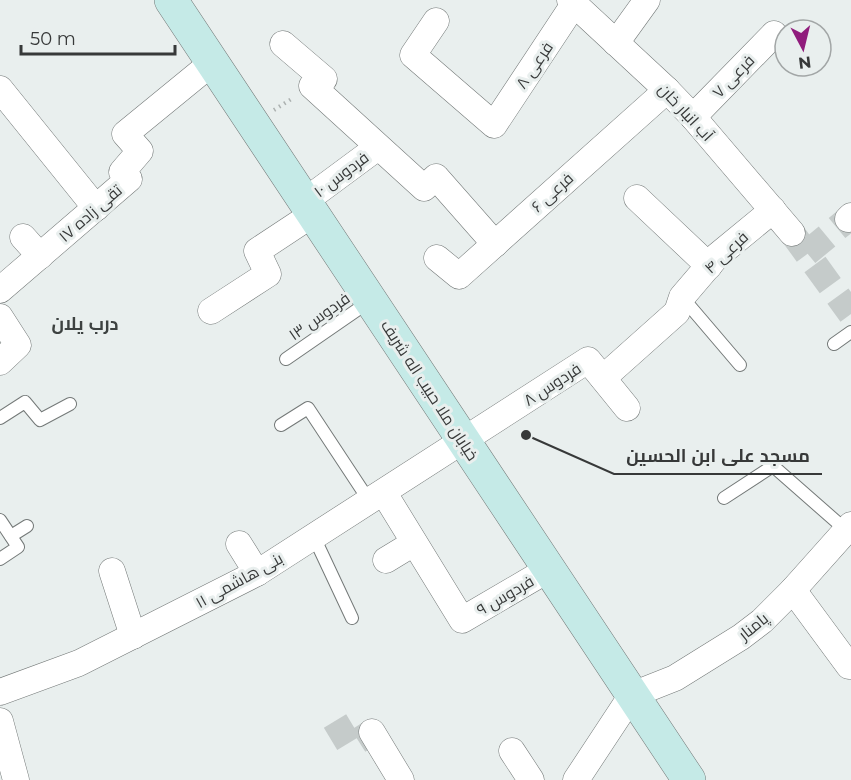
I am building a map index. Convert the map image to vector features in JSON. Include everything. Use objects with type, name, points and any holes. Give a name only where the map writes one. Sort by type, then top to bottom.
[{"type":"main road","name":"خیابان ملا حبیب اله شریف","points":[[171,0],[689,780]]},
{"type":"street","points":[[616,43],[647,0]]},
{"type":"street","name":"آب انبار خان","points":[[572,2],[693,117],[792,233]]},
{"type":"street","name":"فرعی ۸","points":[[436,21],[413,56],[494,125],[572,2]]},
{"type":"street","name":"فرعی ۷","points":[[693,117],[773,35]]},
{"type":"street","points":[[283,44],[324,79],[312,86],[424,188],[436,177],[495,244]]},
{"type":"street","name":"تقی زاده ۱۷","points":[[0,290],[129,179],[122,172],[140,151],[125,135],[213,62]]},
{"type":"street","points":[[0,89],[96,208]]},
{"type":"street","name":"فرعی ۶","points":[[437,258],[459,276],[667,90]]},
{"type":"street","name":"فردوس ۱۰","points":[[211,311],[268,274],[257,251],[378,147]]},
{"type":"street","points":[[637,198],[709,266]]},
{"type":"street","name":"فرعی ۴","points":[[603,378],[677,312],[682,297],[717,256],[773,210]]},
{"type":"street","points":[[23,237],[40,256]]},
{"type":"street","points":[[0,318],[18,345],[0,362]]},
{"type":"street","name":"فردوس ۸","points":[[464,441],[588,360],[627,408]]},
{"type":"street","name":"بنی هاشمی ۱۱","points":[[0,692],[79,663],[257,573],[464,441]]},
{"type":"street","points":[[377,497],[414,543],[386,560]]},
{"type":"street","name":"پامنار","points":[[632,695],[675,678],[741,637],[793,590],[849,528]]},
{"type":"street","name":"فردوس ۹","points":[[414,543],[462,620],[549,569]]},
{"type":"street","points":[[239,544],[257,573]]},
{"type":"street","points":[[112,571],[133,636]]},
{"type":"street","points":[[793,590],[849,666]]},
{"type":"street","points":[[576,780],[632,695]]},
{"type":"street","points":[[0,722],[4,751],[16,780]]},
{"type":"street","points":[[372,732],[401,780]]},
{"type":"street","points":[[512,751],[531,780]]},
{"type":"lane","points":[[682,297],[740,365]]},
{"type":"lane","name":"فردوس ۱۳","points":[[286,359],[371,300]]},
{"type":"lane","points":[[834,344],[851,332]]},
{"type":"lane","points":[[0,418],[25,402],[40,420],[70,404]]},
{"type":"lane","points":[[281,425],[308,408],[377,497]]},
{"type":"lane","points":[[724,498],[773,466],[849,528]]},
{"type":"lane","points":[[0,520],[18,547],[0,559]]},
{"type":"lane","points":[[11,536],[27,526]]},
{"type":"lane","points":[[314,537],[352,618]]},
{"type":"path","points":[[254,124],[312,86]]},
{"type":"tunnel","points":[[807,253],[848,219]]},
{"type":"tunnel","points":[[792,233],[851,314]]},
{"type":"tunnel","points":[[335,721],[350,746],[372,732]]},
{"type":"place","name":"مسجد علی ابن الحسین","points":[[526,435]]},
{"type":"district","name":"درب یلان","points":[[85,324]]}]
